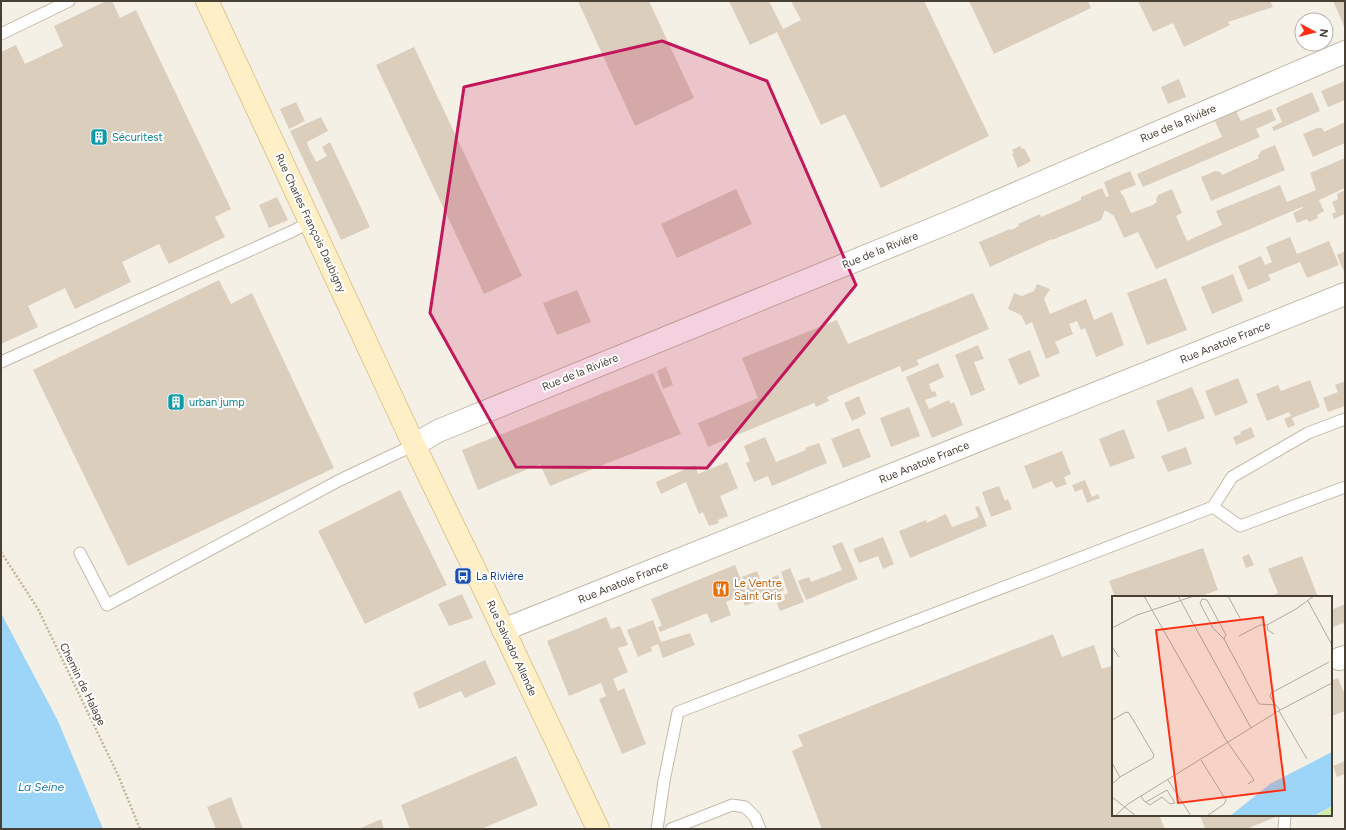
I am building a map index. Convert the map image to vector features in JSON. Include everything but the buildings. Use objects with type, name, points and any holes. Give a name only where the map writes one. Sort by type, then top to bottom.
[{"type":"street","name":"Rue Charles François Daubigny","points":[[207,1],[414,445]]},
{"type":"street","name":"Rue de la Rivière","points":[[414,445],[438,431],[952,220],[1345,52]]},
{"type":"street","name":"Rue Anatole France","points":[[503,630],[1345,294]]},
{"type":"street","name":"Rue Salvador Allende","points":[[414,445],[598,829]]},
{"type":"lane","points":[[1,34],[69,1]]},
{"type":"lane","points":[[1,362],[285,235],[310,222]]},
{"type":"lane","points":[[657,829],[664,781],[678,712],[1213,507],[1232,477],[1308,433],[1345,419]]},
{"type":"lane","points":[[80,553],[107,605],[340,480],[414,445]]},
{"type":"lane","points":[[1213,507],[1240,526],[1345,487]]},
{"type":"lane","points":[[671,829],[732,805],[745,807],[755,817],[760,829]]},
{"type":"lane","points":[[1284,829],[1285,816]]},
{"type":"path","name":"Chemin de Halage","points":[[1,552],[38,609],[118,775],[140,829]]},
{"type":"highlighted area","points":[[662,41],[767,81],[856,285],[707,468],[516,467],[430,313],[464,87]]},
{"type":"water","name":"La Seine","points":[[1,613],[58,721],[103,829],[1,829]]},
{"type":"place","name":"Sécuritest","points":[[99,137]]},
{"type":"place","name":"urban jump","points":[[176,402]]},
{"type":"place","name":"La Rivière","points":[[463,576]]},
{"type":"place","name":"Le Ventre Saint Gris","points":[[721,589]]}]
